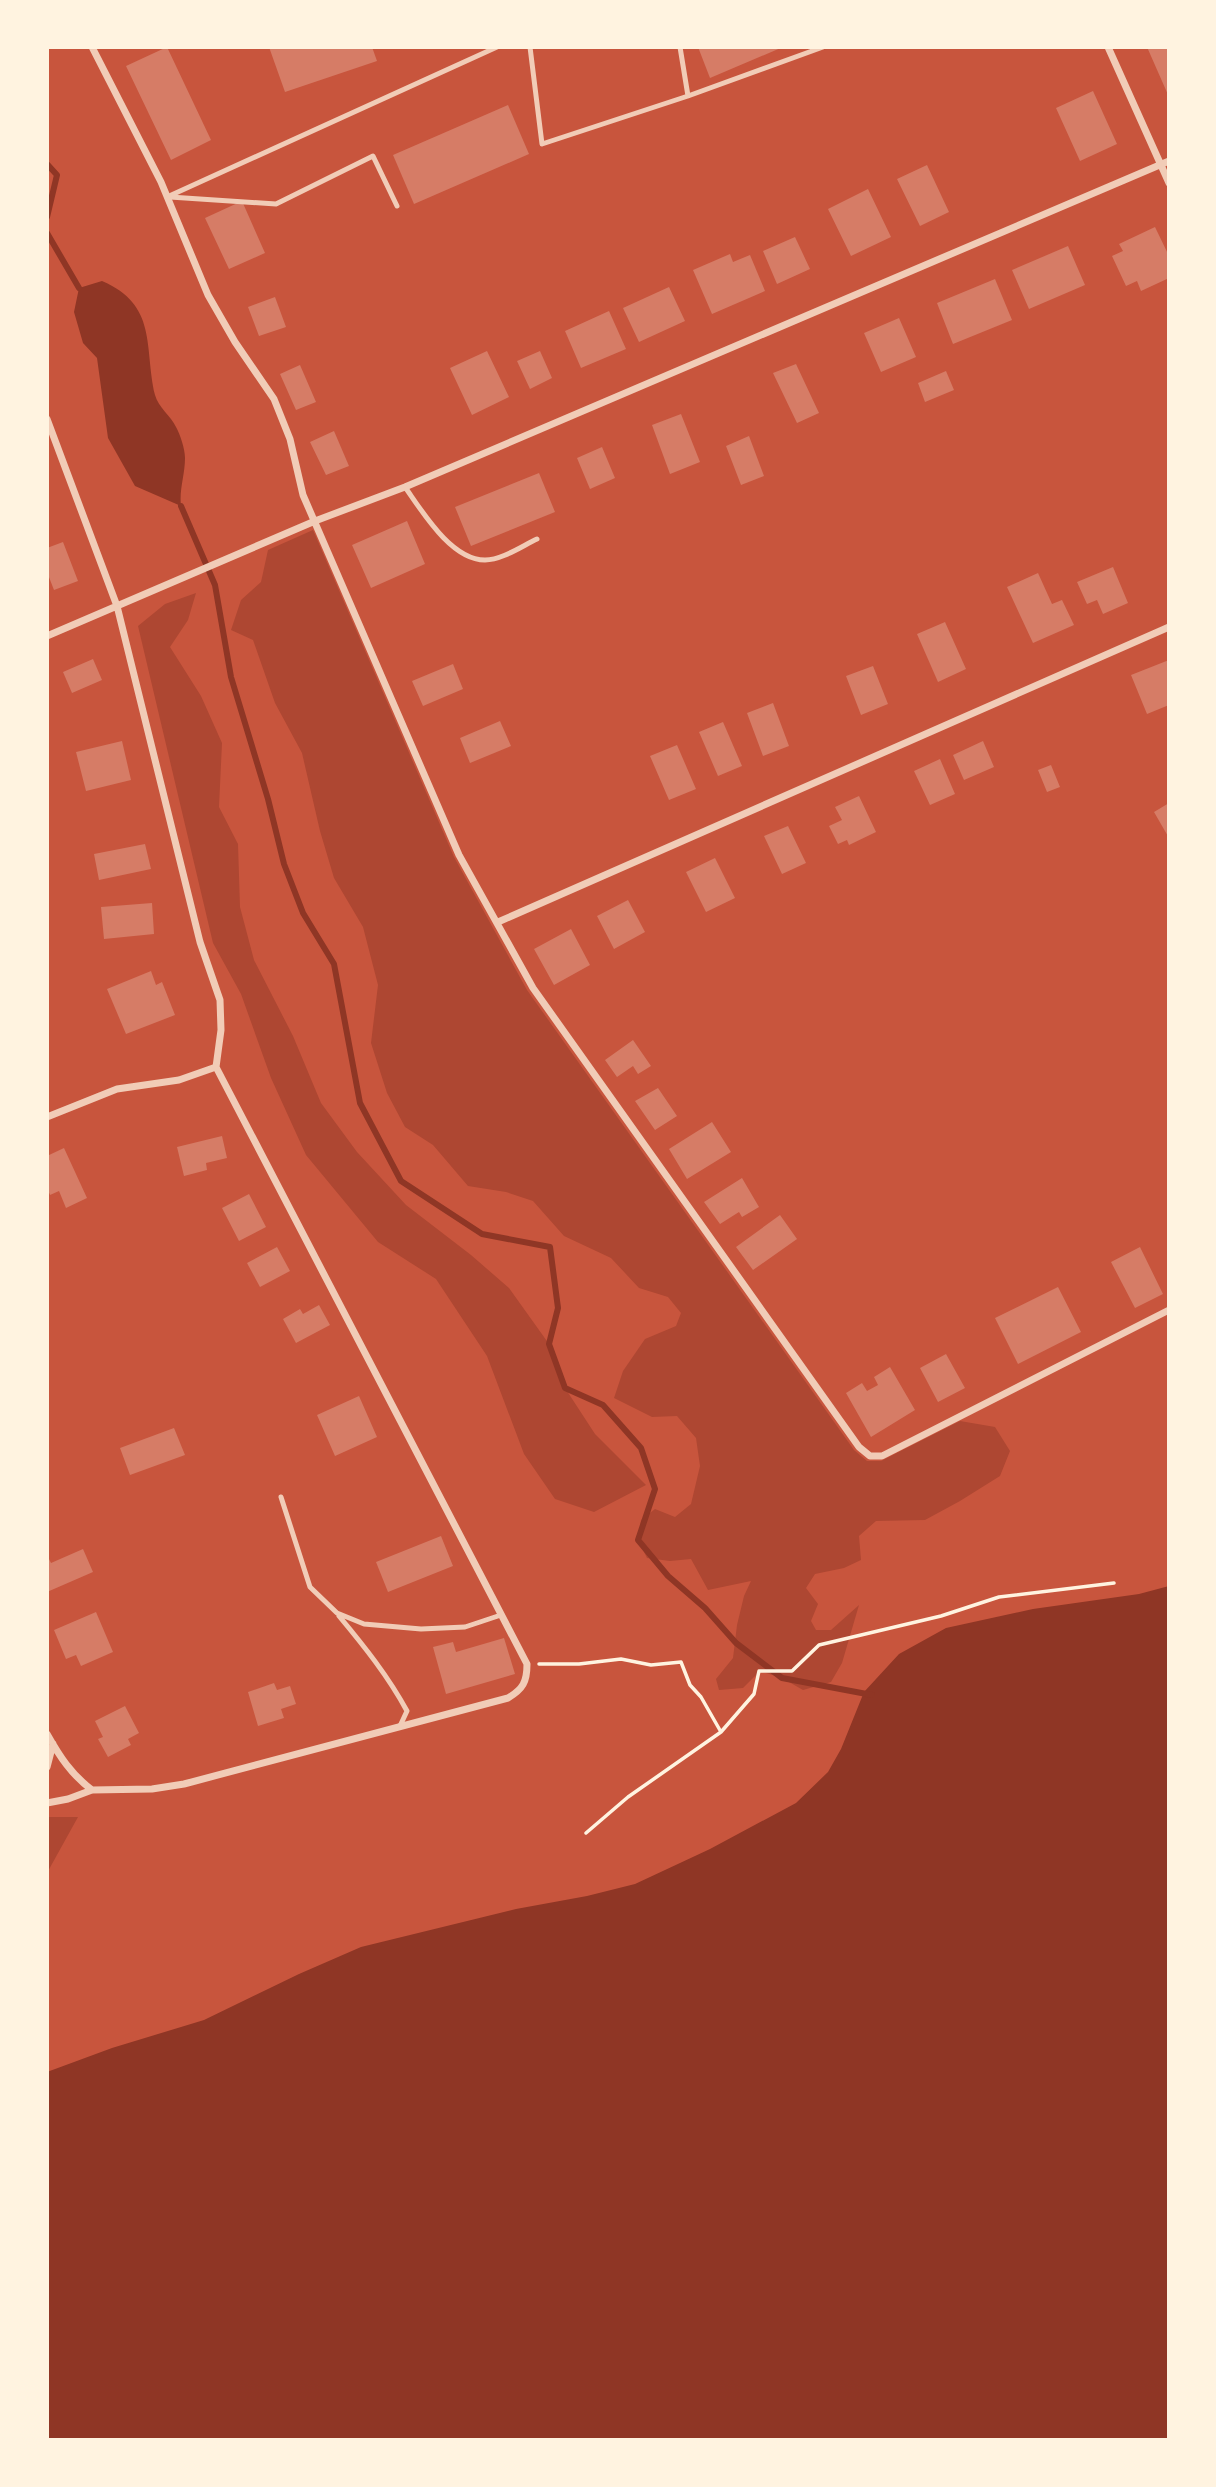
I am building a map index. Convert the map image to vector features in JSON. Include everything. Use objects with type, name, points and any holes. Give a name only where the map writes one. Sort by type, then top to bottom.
[{"type":"street","points":[[92,47],[167,197],[208,295],[235,342],[274,399],[290,439],[303,495],[459,855],[533,988],[859,1447],[870,1456],[882,1457],[1169,1310]]},
{"type":"street","points":[[1108,47],[1169,183]]},
{"type":"street","points":[[47,636],[316,521],[405,487],[1169,161]]},
{"type":"street","points":[[47,419],[117,606],[200,942],[220,1000],[221,1030],[216,1067],[527,1664],[527,1680],[519,1691],[508,1698],[184,1784],[152,1789],[92,1790],[47,1803]]},
{"type":"street","points":[[498,922],[1169,627]]},
{"type":"street","points":[[47,1117],[117,1089],[179,1080],[216,1067]]},
{"type":"street","points":[[47,1734],[63,1762],[92,1790]]},
{"type":"street","points":[[47,1767],[53,1744]]},
{"type":"lane","points":[[167,197],[497,47]]},
{"type":"lane","points":[[530,47],[542,144],[688,96],[823,47]]},
{"type":"lane","points":[[680,47],[688,96]]},
{"type":"lane","points":[[167,197],[276,204],[373,156],[397,206]]},
{"type":"lane","points":[[405,487],[441,534],[458,550],[472,557],[486,560],[537,539]]},
{"type":"lane","points":[[281,1497],[310,1587],[338,1614],[365,1647],[398,1695],[407,1711],[400,1727]]},
{"type":"lane","points":[[338,1614],[364,1624],[421,1629],[465,1627],[501,1615]]},
{"type":"path","points":[[586,1833],[628,1797],[720,1732],[754,1694],[760,1671],[792,1671],[819,1646],[941,1616],[999,1597],[1114,1583]]},
{"type":"path","points":[[527,1664],[579,1664],[621,1659],[651,1665],[681,1662],[690,1685],[701,1697],[720,1732]]},
{"type":"shaded area","points":[[102,281],[120,291],[132,302],[145,329],[155,395],[176,427],[184,450],[181,506],[135,486],[108,438],[97,358],[83,343],[74,312],[79,288]]},
{"type":"shaded area","points":[[313,530],[454,857],[527,990],[854,1450],[867,1461],[881,1461],[960,1421],[995,1427],[1010,1451],[1000,1476],[925,1520],[876,1521],[859,1536],[861,1560],[844,1568],[815,1574],[806,1588],[818,1604],[811,1621],[816,1630],[831,1630],[859,1605],[842,1663],[831,1682],[803,1690],[782,1678],[760,1671],[743,1688],[719,1690],[716,1679],[733,1658],[737,1625],[744,1596],[751,1581],[708,1590],[691,1559],[670,1561],[647,1558],[638,1540],[641,1520],[655,1509],[675,1517],[691,1504],[700,1466],[696,1438],[677,1416],[652,1417],[614,1398],[623,1371],[645,1339],[676,1326],[681,1313],[668,1297],[639,1288],[611,1258],[564,1236],[533,1201],[506,1192],[468,1186],[433,1145],[405,1127],[387,1093],[371,1043],[378,985],[363,927],[334,878],[302,753],[275,703],[253,640],[231,630],[241,600],[261,582],[268,550]]},
{"type":"shaded area","points":[[196,593],[188,620],[170,647],[201,696],[222,743],[219,807],[238,844],[240,907],[254,960],[293,1036],[321,1103],[357,1152],[406,1205],[509,1288],[549,1344],[565,1388],[595,1434],[646,1485],[594,1512],[555,1499],[524,1454],[487,1356],[436,1279],[378,1242],[306,1155],[271,1078],[241,994],[213,943],[138,626],[165,604]]},
{"type":"shaded area","points":[[1169,1586],[1169,2440],[47,2440],[47,2072],[112,2048],[204,2020],[361,1947],[516,1909],[635,1884],[710,1849],[796,1803],[828,1772],[841,1749],[864,1692],[899,1654],[946,1628],[1033,1609],[1139,1594]]},
{"type":"shaded area","points":[[47,1817],[78,1817],[47,1873]]},
{"type":"building","points":[[167,47],[211,140],[171,160],[126,66]]},
{"type":"building","points":[[269,47],[372,47],[377,61],[285,92]]},
{"type":"building","points":[[698,47],[783,47],[710,78]]},
{"type":"building","points":[[1147,47],[1169,47],[1169,97]]},
{"type":"building","points":[[1093,91],[1117,144],[1080,161],[1056,108]]},
{"type":"building","points":[[508,105],[529,154],[414,204],[393,155]]},
{"type":"building","points":[[927,165],[949,212],[920,226],[897,179]]},
{"type":"building","points":[[868,189],[891,237],[851,256],[828,209]]},
{"type":"building","points":[[242,201],[265,253],[229,269],[205,218]]},
{"type":"building","points":[[1155,227],[1169,256],[1169,278],[1141,291],[1137,281],[1126,286],[1112,256],[1123,251],[1119,244]]},
{"type":"building","points":[[795,237],[810,269],[777,284],[763,251]]},
{"type":"building","points":[[1068,246],[1085,285],[1029,309],[1012,270]]},
{"type":"building","points":[[730,254],[733,262],[750,255],[765,291],[712,314],[693,270]]},
{"type":"building","points":[[995,279],[1012,320],[953,344],[937,303]]},
{"type":"building","points":[[669,287],[685,321],[639,342],[623,308]]},
{"type":"building","points":[[275,297],[286,327],[259,336],[248,307]]},
{"type":"building","points":[[609,311],[626,349],[581,368],[565,331]]},
{"type":"building","points":[[899,318],[916,357],[881,372],[864,333]]},
{"type":"building","points":[[487,351],[509,397],[472,415],[450,368]]},
{"type":"building","points":[[540,351],[552,378],[530,389],[517,361]]},
{"type":"building","points":[[796,364],[819,413],[797,423],[773,373]]},
{"type":"building","points":[[300,365],[316,402],[296,410],[280,374]]},
{"type":"building","points":[[946,371],[954,390],[925,402],[918,383]]},
{"type":"building","points":[[681,414],[700,462],[670,474],[652,425]]},
{"type":"building","points":[[334,431],[349,466],[326,475],[310,442]]},
{"type":"building","points":[[749,436],[764,476],[741,485],[726,446]]},
{"type":"building","points":[[602,447],[615,478],[590,489],[577,458]]},
{"type":"building","points":[[539,473],[555,512],[471,546],[455,507]]},
{"type":"building","points":[[407,521],[425,564],[371,588],[352,545]]},
{"type":"building","points":[[63,542],[78,581],[54,590],[47,572],[47,548]]},
{"type":"building","points":[[1113,567],[1128,603],[1103,614],[1097,600],[1087,604],[1077,582]]},
{"type":"building","points":[[1038,573],[1052,604],[1062,600],[1074,625],[1033,643],[1007,587]]},
{"type":"building","points":[[945,622],[966,669],[938,682],[917,634]]},
{"type":"building","points":[[93,659],[102,680],[72,693],[63,672]]},
{"type":"building","points":[[1169,660],[1169,705],[1147,714],[1131,675]]},
{"type":"building","points":[[453,664],[463,689],[423,706],[412,681]]},
{"type":"building","points":[[873,666],[888,704],[861,715],[846,676]]},
{"type":"building","points":[[773,703],[789,746],[763,756],[747,713]]},
{"type":"building","points":[[500,721],[511,746],[470,763],[460,738]]},
{"type":"building","points":[[723,722],[742,766],[718,776],[699,732]]},
{"type":"building","points":[[122,741],[131,780],[86,791],[76,752]]},
{"type":"building","points":[[983,741],[994,767],[964,780],[953,755]]},
{"type":"building","points":[[677,745],[696,789],[669,800],[650,756]]},
{"type":"building","points":[[940,759],[955,794],[930,805],[914,771]]},
{"type":"building","points":[[1051,765],[1060,787],[1047,792],[1038,770]]},
{"type":"building","points":[[859,796],[876,832],[849,845],[847,840],[838,844],[829,826],[842,820],[835,807]]},
{"type":"building","points":[[1169,803],[1169,838],[1154,812]]},
{"type":"building","points":[[788,826],[806,863],[782,874],[764,836]]},
{"type":"building","points":[[145,844],[151,869],[99,880],[94,854]]},
{"type":"building","points":[[715,858],[735,898],[706,912],[686,872]]},
{"type":"building","points":[[628,900],[645,932],[614,949],[597,916]]},
{"type":"building","points":[[152,903],[154,934],[104,939],[101,907]]},
{"type":"building","points":[[571,929],[590,965],[554,985],[534,949]]},
{"type":"building","points":[[151,971],[156,985],[162,982],[175,1015],[126,1034],[107,989]]},
{"type":"building","points":[[633,1040],[651,1066],[638,1074],[633,1066],[617,1077],[605,1060]]},
{"type":"building","points":[[658,1088],[677,1116],[655,1130],[635,1101]]},
{"type":"building","points":[[712,1122],[731,1152],[687,1179],[669,1149]]},
{"type":"building","points":[[222,1136],[227,1158],[206,1163],[207,1170],[184,1176],[177,1147]]},
{"type":"building","points":[[64,1148],[87,1198],[66,1208],[59,1191],[50,1195],[47,1188],[47,1156]]},
{"type":"building","points":[[742,1178],[759,1207],[742,1217],[739,1212],[720,1224],[704,1202]]},
{"type":"building","points":[[249,1194],[266,1227],[239,1241],[222,1208]]},
{"type":"building","points":[[780,1215],[797,1239],[753,1270],[736,1247]]},
{"type":"building","points":[[277,1247],[290,1271],[260,1287],[247,1263]]},
{"type":"building","points":[[1140,1247],[1163,1294],[1135,1308],[1111,1262]]},
{"type":"building","points":[[1058,1287],[1081,1332],[1018,1364],[995,1318]]},
{"type":"building","points":[[319,1305],[330,1325],[296,1343],[283,1319],[300,1309],[303,1314]]},
{"type":"building","points":[[946,1354],[965,1388],[938,1402],[920,1368]]},
{"type":"building","points":[[890,1367],[915,1410],[871,1437],[846,1393],[862,1383],[867,1391],[878,1385],[874,1377]]},
{"type":"building","points":[[359,1396],[377,1437],[335,1456],[317,1415]]},
{"type":"building","points":[[174,1428],[185,1455],[130,1475],[120,1448]]},
{"type":"building","points":[[441,1536],[453,1566],[388,1592],[376,1562]]},
{"type":"building","points":[[83,1549],[93,1572],[47,1592],[47,1555],[51,1563]]},
{"type":"building","points":[[96,1612],[113,1652],[81,1666],[76,1655],[66,1659],[54,1630]]},
{"type":"building","points":[[504,1638],[515,1674],[446,1694],[433,1647],[453,1642],[456,1652]]},
{"type":"building","points":[[274,1683],[277,1690],[290,1686],[296,1704],[281,1709],[284,1718],[258,1726],[248,1692]]},
{"type":"building","points":[[125,1706],[139,1733],[128,1739],[131,1745],[108,1757],[98,1739],[103,1737],[95,1721]]},
{"type":"waterway","points":[[47,164],[57,175],[47,217]]},
{"type":"waterway","points":[[47,233],[79,288]]},
{"type":"waterway","points":[[181,506],[215,585],[231,677],[268,799],[284,864],[303,913],[334,964],[360,1103],[401,1181],[482,1234],[550,1247],[558,1308],[549,1344],[565,1388],[603,1405],[641,1448],[655,1489],[638,1540],[668,1576],[705,1608],[736,1643],[782,1678],[872,1695]]}]
